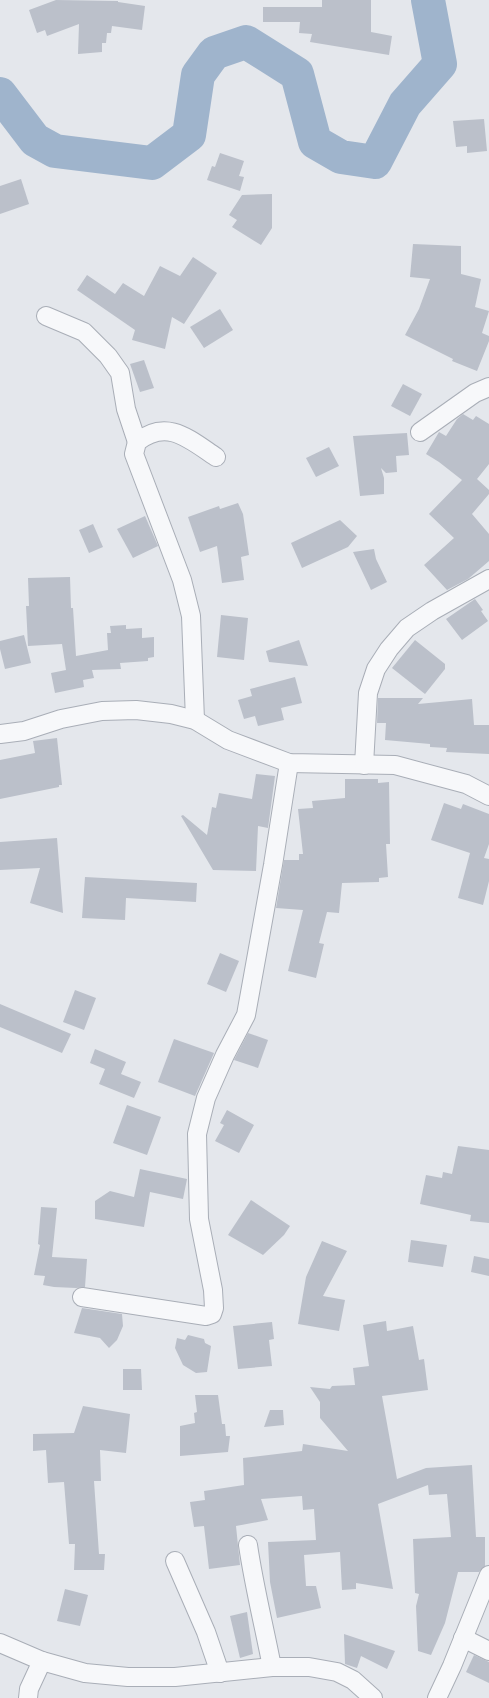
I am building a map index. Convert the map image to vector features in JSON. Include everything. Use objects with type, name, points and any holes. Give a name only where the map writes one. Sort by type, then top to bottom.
[{"type":"street","points":[[46,316],[84,332],[108,356],[120,373],[126,409],[137,442],[134,454],[182,580],[191,616],[195,720]]},
{"type":"street","points":[[420,432],[475,393],[489,387]]},
{"type":"street","points":[[137,442],[147,434],[166,430],[186,437],[216,456]]},
{"type":"street","points":[[364,765],[368,693],[376,669],[389,649],[407,628],[432,611],[489,579]]},
{"type":"street","points":[[0,734],[24,731],[61,719],[102,711],[136,710],[171,714],[195,720],[228,740],[289,763],[395,765],[466,784],[489,796]]},
{"type":"street","points":[[82,1297],[206,1316],[212,1314],[214,1308],[213,1290],[199,1219],[198,1134],[206,1098],[225,1055],[246,1015],[289,763]]},
{"type":"street","points":[[248,1545],[272,1667]]},
{"type":"street","points":[[175,1560],[206,1632],[220,1673]]},
{"type":"street","points":[[438,1698],[489,1575]]},
{"type":"street","points":[[463,1638],[489,1651]]},
{"type":"street","points":[[0,1643],[42,1661],[85,1673],[128,1677],[176,1677],[272,1667],[309,1667],[338,1672],[353,1680],[373,1698]]},
{"type":"street","points":[[28,1698],[29,1689],[42,1661]]},
{"type":"building","points":[[56,0],[118,1],[145,6],[142,30],[112,26],[111,33],[107,33],[106,43],[102,43],[102,52],[78,54],[79,24],[47,36],[45,30],[37,33],[29,10]]},
{"type":"building","points":[[322,0],[371,0],[371,32],[392,36],[389,55],[310,42],[312,34],[299,33],[300,22],[263,22],[263,7],[322,7]]},
{"type":"building","points":[[484,119],[487,151],[467,153],[467,146],[456,147],[453,121]]},
{"type":"building","points":[[220,153],[244,161],[239,176],[244,177],[240,191],[207,180],[212,166],[215,167]]},
{"type":"building","points":[[21,179],[29,204],[0,214],[0,186]]},
{"type":"building","points":[[272,194],[272,228],[261,245],[232,227],[237,220],[229,215],[242,195]]},
{"type":"building","points":[[413,244],[461,246],[461,274],[481,279],[475,307],[489,311],[482,333],[489,336],[489,341],[477,371],[452,361],[453,359],[405,335],[419,309],[430,279],[410,277]]},
{"type":"building","points":[[193,257],[217,273],[184,324],[172,317],[165,349],[132,340],[135,330],[77,290],[87,275],[115,294],[123,283],[144,296],[160,266],[180,276]]},
{"type":"building","points":[[220,309],[233,330],[204,348],[190,327]]},
{"type":"building","points":[[144,360],[154,388],[140,392],[130,364]]},
{"type":"building","points":[[403,384],[422,394],[410,416],[391,406]]},
{"type":"building","points":[[463,414],[473,420],[476,416],[489,424],[489,464],[477,479],[489,490],[489,494],[472,514],[489,534],[489,561],[468,579],[447,590],[424,565],[454,538],[429,514],[462,480],[426,454],[439,432],[446,436],[457,419]]},
{"type":"building","points":[[407,433],[409,455],[396,456],[397,472],[386,473],[381,468],[384,478],[384,494],[360,496],[353,436]]},
{"type":"building","points":[[329,447],[339,466],[316,477],[306,458]]},
{"type":"building","points":[[238,503],[243,514],[249,555],[241,557],[244,580],[222,583],[217,546],[200,552],[188,517],[219,506],[220,509]]},
{"type":"building","points":[[145,516],[158,546],[133,558],[117,529]]},
{"type":"building","points":[[340,520],[357,536],[348,547],[302,568],[291,543]]},
{"type":"building","points":[[93,524],[103,547],[89,553],[79,530]]},
{"type":"building","points":[[374,549],[376,559],[387,582],[371,590],[353,552]]},
{"type":"building","points":[[70,577],[76,656],[108,650],[107,633],[111,633],[110,626],[126,625],[126,629],[142,628],[142,638],[154,637],[154,657],[148,658],[148,661],[120,663],[121,669],[92,670],[94,678],[83,680],[84,687],[55,693],[51,673],[66,670],[62,644],[28,646],[26,606],[29,606],[28,578]]},
{"type":"building","points":[[475,599],[488,621],[462,640],[446,619]]},
{"type":"building","points":[[221,615],[248,618],[244,660],[217,657]]},
{"type":"building","points":[[24,635],[31,663],[5,669],[0,641]]},
{"type":"building","points":[[299,640],[308,666],[269,662],[266,651]]},
{"type":"building","points":[[415,640],[445,664],[445,669],[425,694],[392,668]]},
{"type":"building","points":[[295,677],[302,703],[281,708],[284,720],[258,726],[255,716],[244,719],[238,700],[252,696],[250,689]]},
{"type":"building","points":[[378,698],[423,698],[418,704],[472,699],[474,725],[489,725],[489,754],[446,752],[447,748],[430,747],[430,744],[385,740],[386,723],[377,723]]},
{"type":"building","points":[[57,738],[62,785],[0,799],[0,760],[35,753],[33,741]]},
{"type":"building","points":[[256,774],[275,776],[268,828],[258,826],[256,871],[213,870],[181,816],[183,815],[207,835],[212,807],[216,808],[219,793],[252,799]]},
{"type":"building","points":[[345,779],[378,779],[378,783],[389,782],[390,844],[386,844],[388,877],[379,878],[379,882],[342,883],[339,913],[327,912],[319,943],[324,944],[316,978],[288,971],[303,910],[276,908],[284,860],[299,860],[299,854],[303,854],[298,809],[313,808],[312,801],[345,798]]},
{"type":"building","points":[[444,803],[461,809],[463,804],[489,814],[489,844],[484,858],[489,859],[489,881],[483,905],[458,898],[470,853],[431,840]]},
{"type":"building","points":[[57,838],[63,913],[30,903],[40,868],[0,870],[0,842]]},
{"type":"building","points":[[85,877],[197,883],[196,902],[126,898],[125,920],[82,918]]},
{"type":"building","points":[[220,953],[239,961],[226,992],[207,984]]},
{"type":"building","points":[[75,990],[96,998],[84,1030],[63,1022]]},
{"type":"building","points":[[0,1004],[71,1034],[62,1053],[0,1027]]},
{"type":"building","points":[[248,1033],[268,1040],[258,1068],[234,1060]]},
{"type":"building","points":[[174,1039],[214,1053],[195,1096],[158,1082]]},
{"type":"building","points":[[95,1049],[126,1062],[121,1074],[141,1082],[134,1098],[99,1084],[105,1069],[90,1063]]},
{"type":"building","points":[[127,1105],[161,1117],[147,1155],[113,1143]]},
{"type":"building","points":[[227,1110],[254,1125],[239,1153],[215,1141],[224,1125],[220,1123]]},
{"type":"building","points":[[458,1146],[489,1150],[489,1223],[470,1221],[471,1215],[420,1204],[426,1175],[442,1178],[443,1172],[452,1174]]},
{"type":"building","points":[[140,1169],[187,1179],[183,1199],[150,1192],[144,1227],[95,1219],[95,1201],[110,1191],[134,1197]]},
{"type":"building","points":[[251,1200],[290,1226],[284,1235],[263,1255],[228,1235]]},
{"type":"building","points":[[41,1207],[57,1208],[52,1257],[87,1259],[85,1287],[43,1285],[45,1276],[34,1275],[40,1245],[38,1244]]},
{"type":"building","points":[[411,1240],[447,1245],[443,1267],[408,1262]]},
{"type":"building","points":[[322,1241],[347,1251],[323,1296],[345,1300],[339,1331],[298,1324],[306,1277]]},
{"type":"building","points":[[474,1256],[489,1259],[489,1276],[471,1272]]},
{"type":"building","points":[[82,1308],[122,1314],[123,1326],[117,1340],[109,1348],[100,1338],[74,1333]]},
{"type":"building","points":[[386,1321],[387,1331],[413,1326],[419,1360],[424,1359],[428,1390],[382,1396],[397,1479],[426,1468],[472,1465],[476,1537],[485,1537],[485,1566],[479,1572],[458,1572],[445,1623],[431,1655],[418,1651],[416,1606],[419,1594],[415,1593],[413,1539],[451,1537],[447,1494],[429,1495],[428,1485],[378,1504],[393,1589],[356,1583],[356,1589],[342,1590],[340,1552],[304,1555],[306,1586],[316,1586],[321,1608],[277,1618],[270,1582],[268,1542],[316,1540],[314,1509],[303,1510],[302,1496],[261,1499],[268,1520],[236,1526],[240,1565],[209,1569],[204,1526],[194,1527],[190,1502],[205,1500],[204,1491],[244,1485],[243,1458],[302,1451],[303,1444],[348,1451],[320,1418],[320,1402],[310,1387],[330,1389],[332,1386],[355,1385],[353,1368],[369,1366],[363,1325]]},
{"type":"building","points":[[272,1322],[274,1339],[269,1340],[272,1366],[238,1369],[233,1326]]},
{"type":"building","points":[[188,1335],[204,1339],[205,1343],[211,1346],[207,1372],[196,1373],[183,1365],[175,1348],[177,1338],[185,1340]]},
{"type":"building","points":[[123,1369],[141,1369],[142,1390],[123,1390]]},
{"type":"building","points":[[195,1395],[218,1395],[222,1424],[225,1424],[226,1436],[230,1436],[228,1452],[180,1456],[180,1426],[195,1423],[194,1413],[197,1412]]},
{"type":"building","points":[[83,1406],[130,1414],[126,1453],[100,1450],[101,1481],[94,1481],[99,1554],[105,1554],[104,1570],[74,1570],[75,1544],[69,1544],[64,1482],[48,1483],[46,1450],[33,1451],[33,1434],[74,1433]]},
{"type":"building","points":[[270,1410],[283,1410],[284,1425],[264,1427]]},
{"type":"building","points":[[65,1589],[88,1595],[80,1626],[57,1621]]},
{"type":"building","points":[[247,1612],[253,1654],[240,1658],[230,1616]]},
{"type":"building","points":[[344,1634],[395,1651],[387,1669],[361,1656],[357,1668],[345,1664]]},
{"type":"building","points":[[474,1655],[489,1662],[489,1683],[466,1672]]},
{"type":"waterway","points":[[0,94],[35,140],[55,151],[152,163],[189,135],[198,75],[214,53],[246,42],[297,74],[315,142],[341,157],[375,162],[405,104],[440,64],[428,0]]}]
